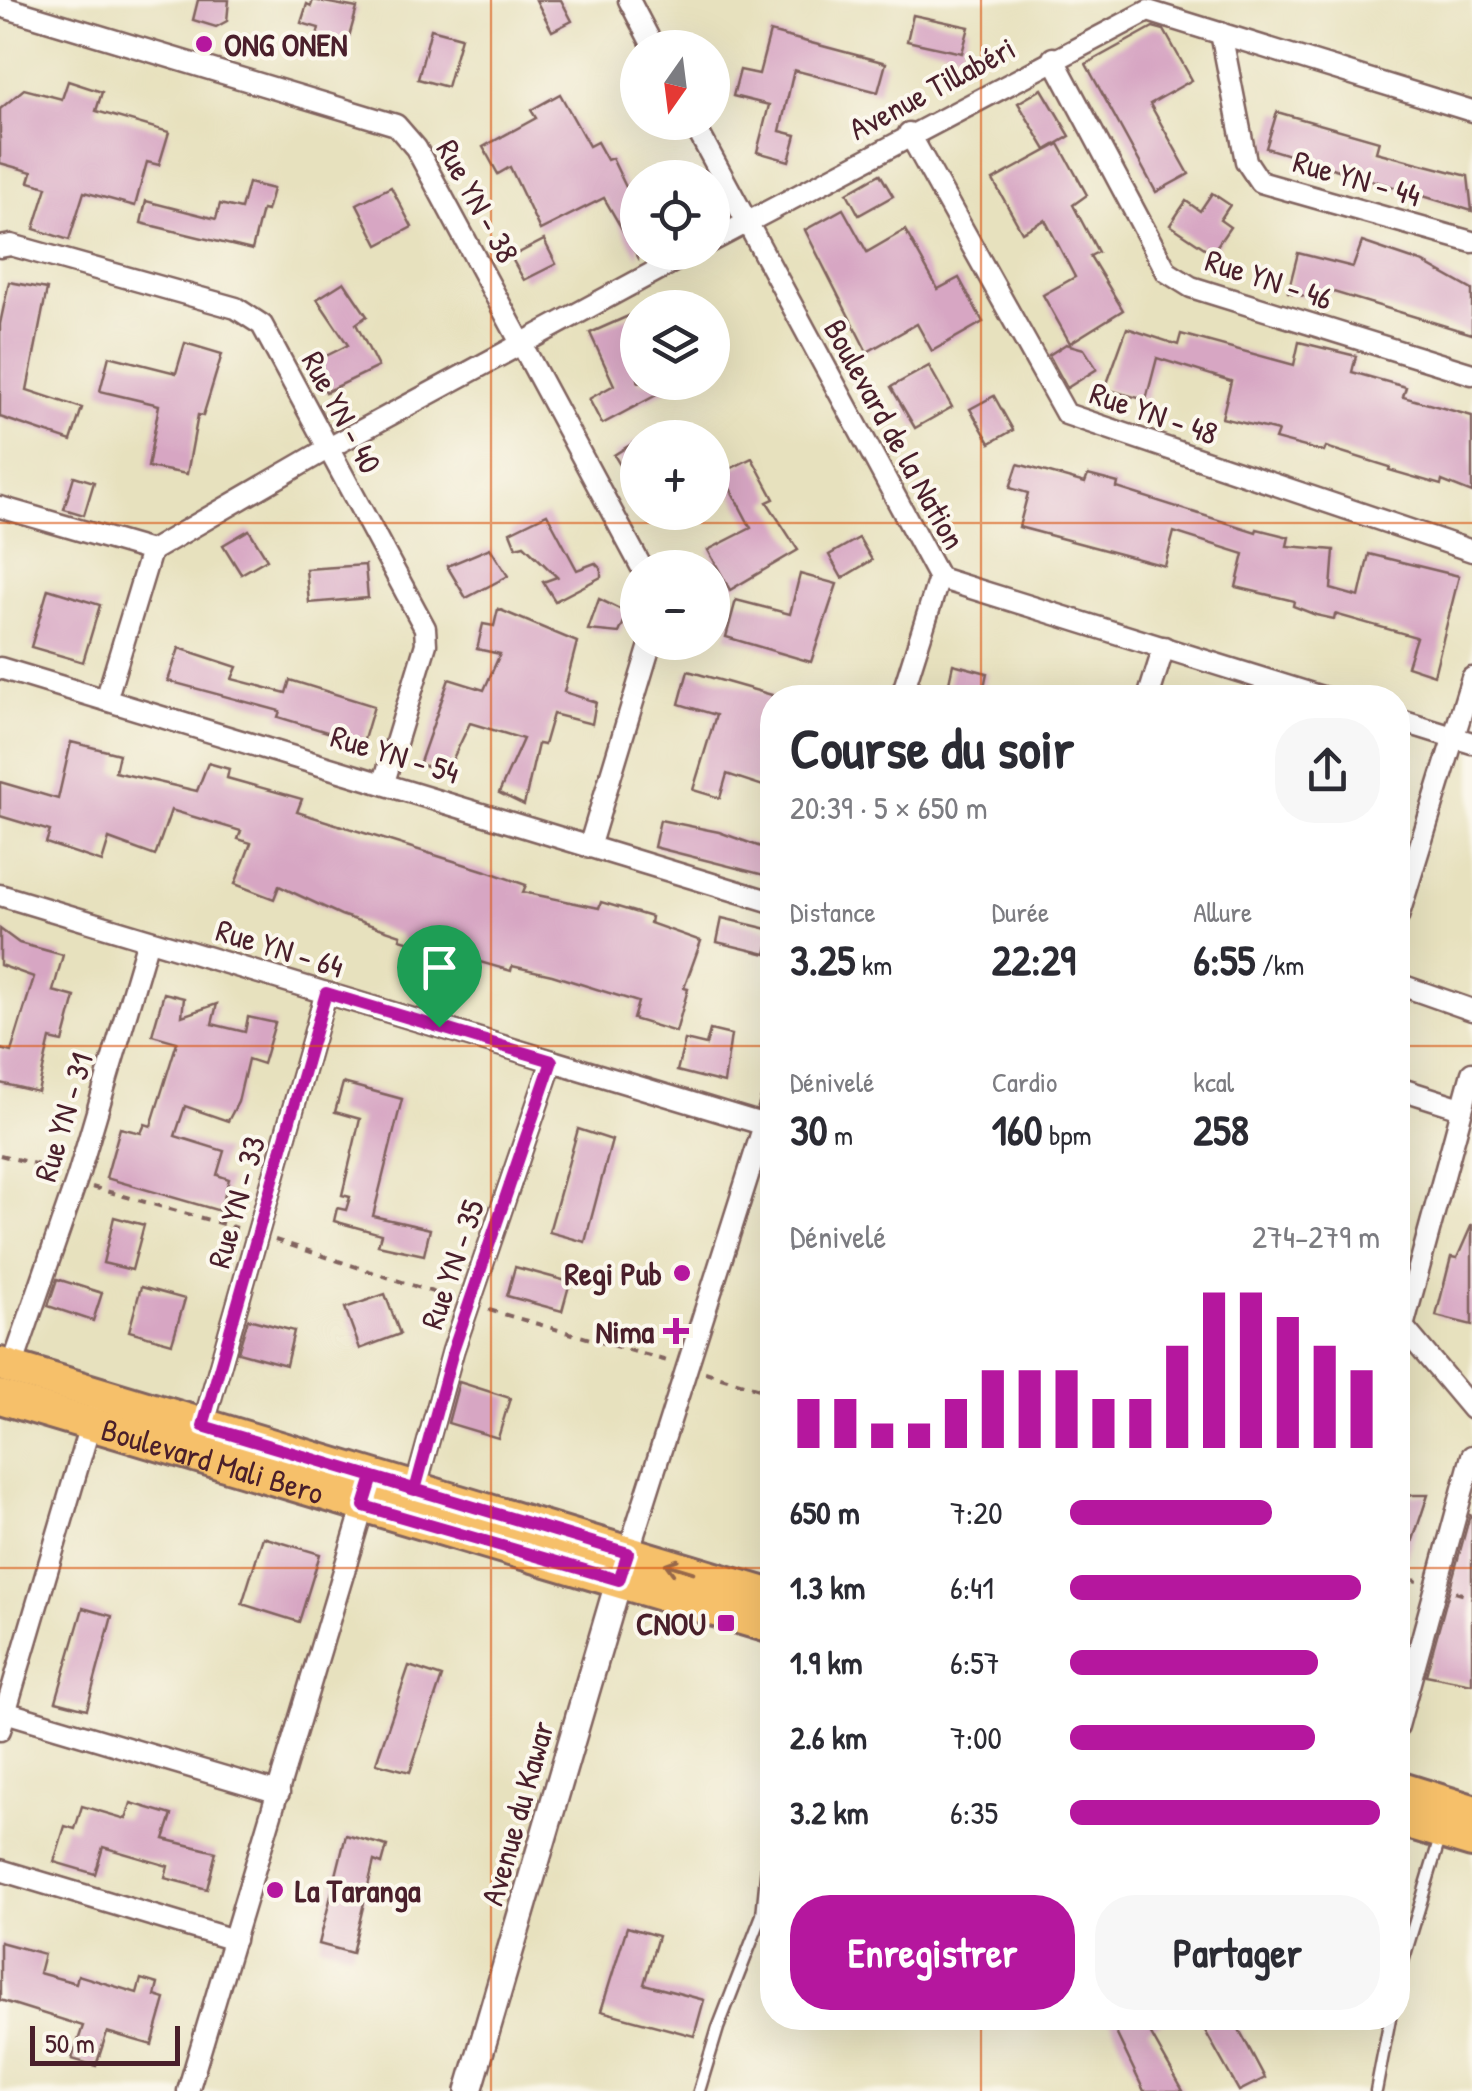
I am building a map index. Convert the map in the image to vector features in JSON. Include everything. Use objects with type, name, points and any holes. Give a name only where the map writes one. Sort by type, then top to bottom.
[{"type":"main road","name":"Boulevard Mali Bero","points":[[4,1376],[95,1410],[623,1567],[760,1594]]},
{"type":"main road","name":"Boulevard Mali Bero","points":[[95,1410],[203,1426],[368,1492],[415,1490],[760,1622]]},
{"type":"main road","points":[[1410,1792],[1472,1811]]},
{"type":"main road","points":[[1410,1822],[1457,1836]]},
{"type":"street","points":[[629,0],[645,30]]},
{"type":"street","name":"Rue YN - 38","points":[[0,6],[396,125],[416,148],[632,550]]},
{"type":"street","name":"Avenue Tillabéri","points":[[730,231],[1145,6],[1472,110]]},
{"type":"street","name":"Rue YN - 44","points":[[1222,33],[1246,161],[1260,182],[1472,242]]},
{"type":"street","name":"Rue YN - 46","points":[[1053,58],[1167,272],[1191,287],[1472,374]]},
{"type":"street","name":"Rue YN - 48","points":[[909,134],[1066,414],[1472,551]]},
{"type":"street","name":"Boulevard de la Nation","points":[[702,140],[939,578],[1282,685]]},
{"type":"street","name":"Rue YN - 40","points":[[0,248],[10,245],[250,315],[262,325],[426,628],[426,644],[384,782]]},
{"type":"street","points":[[106,700],[151,551],[327,449],[658,270]]},
{"type":"street","points":[[0,507],[151,551]]},
{"type":"street","points":[[905,685],[939,578]]},
{"type":"street","points":[[1152,685],[1164,648]]},
{"type":"street","points":[[590,844],[646,660]]},
{"type":"street","name":"Rue YN - 54","points":[[0,668],[760,898]]},
{"type":"street","points":[[1410,884],[1463,740],[1472,678]]},
{"type":"street","points":[[1410,724],[1463,740]]},
{"type":"street","name":"Rue YN - 64","points":[[0,896],[760,1123]]},
{"type":"street","name":"Rue YN - 31","points":[[4,1376],[78,1176],[148,940]]},
{"type":"street","points":[[1410,988],[1472,1010]]},
{"type":"street","name":"Rue YN - 33","points":[[203,1426],[326,993]]},
{"type":"street","name":"Rue YN - 35","points":[[415,1490],[453,1351],[472,1305],[552,1061]]},
{"type":"street","points":[[1410,1287],[1472,1073]]},
{"type":"street","points":[[1410,1092],[1461,1108]]},
{"type":"street","points":[[623,1567],[760,1153]]},
{"type":"street","points":[[1410,1334],[1472,1409]]},
{"type":"street","points":[[95,1410],[3,1721],[279,1793]]},
{"type":"street","points":[[1410,1682],[1472,1456]]},
{"type":"street","points":[[188,2091],[368,1492]]},
{"type":"street","name":"Avenue du Kawar","points":[[469,2091],[623,1567]]},
{"type":"street","points":[[0,1870],[234,1940]]},
{"type":"lane","points":[[1410,1949],[1457,1836]]},
{"type":"lane","points":[[699,2091],[718,2028],[760,1920]]},
{"type":"lane","points":[[1376,2091],[1388,2030]]},
{"type":"path","points":[[0,1155],[78,1176],[85,1184],[258,1234],[472,1305],[760,1389]]},
{"type":"building","points":[[198,0],[229,0],[227,21],[216,27],[193,20]]},
{"type":"building","points":[[313,0],[357,8],[344,55],[314,47],[319,28],[301,23],[307,4],[311,6]]},
{"type":"building","points":[[536,0],[561,0],[572,21],[552,31]]},
{"type":"building","points":[[913,15],[969,27],[962,53],[907,41]]},
{"type":"building","points":[[1153,27],[1164,30],[1192,80],[1150,104],[1189,174],[1156,192],[1086,64]]},
{"type":"building","points":[[431,29],[461,37],[447,87],[418,79]]},
{"type":"building","points":[[770,32],[886,63],[878,92],[794,70],[780,131],[796,135],[789,161],[757,152],[769,105],[733,96],[740,70],[759,74]]},
{"type":"building","points":[[68,81],[102,92],[96,111],[169,132],[159,165],[147,162],[135,206],[84,192],[69,240],[34,229],[47,187],[29,182],[32,172],[0,163],[0,109],[24,89],[62,99]]},
{"type":"building","points":[[1042,89],[1070,136],[1046,150],[1018,103]]},
{"type":"building","points":[[560,94],[589,146],[597,142],[607,160],[612,158],[620,175],[620,226],[604,198],[540,230],[510,167],[498,174],[483,147],[536,118],[531,110]]},
{"type":"building","points":[[1277,112],[1379,141],[1376,152],[1468,176],[1472,211],[1266,148]]},
{"type":"building","points":[[1059,144],[1087,195],[1073,205],[1098,252],[1090,256],[1123,310],[1070,343],[1043,295],[1075,277],[1045,220],[1022,232],[993,180]]},
{"type":"building","points":[[880,174],[893,196],[859,215],[847,193]]},
{"type":"building","points":[[248,183],[273,189],[267,211],[262,210],[252,250],[141,223],[146,201],[216,219],[220,204],[241,209]]},
{"type":"building","points":[[391,187],[412,227],[378,245],[357,204]]},
{"type":"building","points":[[1212,193],[1230,205],[1220,220],[1230,227],[1212,253],[1170,225],[1186,201],[1200,211]]},
{"type":"building","points":[[843,209],[867,252],[905,230],[938,289],[959,278],[983,322],[932,351],[917,324],[867,352],[805,230]]},
{"type":"building","points":[[544,240],[556,264],[524,280],[511,257]]},
{"type":"building","points":[[1362,242],[1424,263],[1472,290],[1472,334],[1327,290],[1324,301],[1288,292],[1298,253],[1353,267]]},
{"type":"building","points":[[9,282],[47,289],[27,390],[82,408],[71,441],[0,417],[0,324]]},
{"type":"building","points":[[344,282],[367,316],[356,324],[378,367],[326,392],[312,363],[348,345],[317,299]]},
{"type":"building","points":[[620,320],[620,400],[647,400],[602,424],[589,399],[614,385],[590,333]]},
{"type":"building","points":[[1127,328],[1178,345],[1181,334],[1294,365],[1299,342],[1356,356],[1352,372],[1406,387],[1403,397],[1472,416],[1472,493],[1442,481],[1441,485],[1389,470],[1390,467],[1326,447],[1324,452],[1275,439],[1278,431],[1222,418],[1231,381],[1157,358],[1146,400],[1105,389]]},
{"type":"building","points":[[185,343],[222,354],[203,416],[198,415],[187,474],[148,467],[159,405],[100,391],[109,356],[176,373]]},
{"type":"building","points":[[1066,344],[1084,349],[1097,369],[1067,388],[1049,355]]},
{"type":"building","points":[[929,366],[952,407],[915,428],[891,387]]},
{"type":"building","points":[[994,396],[1013,430],[990,443],[970,409]]},
{"type":"building","points":[[752,458],[774,499],[767,502],[798,550],[730,590],[730,550],[708,550],[751,528],[730,488],[730,469]]},
{"type":"building","points":[[1018,464],[1085,483],[1088,475],[1118,483],[1117,488],[1256,532],[1257,529],[1289,537],[1287,546],[1334,550],[1331,589],[1359,597],[1369,554],[1459,576],[1434,675],[1407,666],[1416,637],[1335,614],[1334,619],[1316,615],[1293,606],[1294,601],[1236,587],[1244,554],[1174,532],[1165,566],[1019,527],[1028,493],[1010,488]]},
{"type":"building","points":[[74,476],[94,482],[84,515],[64,509]]},
{"type":"building","points":[[547,514],[577,570],[595,563],[601,569],[601,577],[555,601],[543,582],[557,577],[524,545],[516,547],[510,532]]},
{"type":"building","points":[[249,530],[267,559],[241,574],[223,545]]},
{"type":"building","points":[[859,538],[872,560],[842,578],[829,555]]},
{"type":"building","points":[[490,548],[508,576],[466,598],[447,566]]},
{"type":"building","points":[[365,565],[368,598],[309,603],[306,569]]},
{"type":"building","points":[[800,574],[837,584],[811,662],[730,638],[736,600],[790,614]]},
{"type":"building","points":[[48,589],[100,605],[83,662],[31,647]]},
{"type":"building","points":[[599,599],[620,609],[619,633],[588,630]]},
{"type":"building","points":[[498,609],[577,642],[564,692],[596,702],[592,724],[553,714],[544,745],[538,744],[524,805],[499,793],[523,739],[470,723],[448,769],[419,765],[449,679],[484,690],[500,654],[477,649],[483,624],[494,626]]},
{"type":"building","points":[[179,648],[237,667],[232,679],[286,693],[290,680],[374,706],[363,743],[278,717],[280,711],[168,681]]},
{"type":"building","points":[[953,664],[987,673],[984,685],[948,685]]},
{"type":"building","points":[[688,671],[760,692],[760,785],[727,774],[720,798],[693,790],[716,715],[679,704]]},
{"type":"building","points":[[71,742],[119,754],[115,772],[197,791],[208,763],[229,769],[227,778],[302,799],[297,812],[526,885],[523,892],[599,908],[601,902],[651,917],[650,923],[701,941],[684,988],[688,989],[676,1032],[633,1019],[638,1002],[552,975],[512,966],[511,971],[400,939],[401,935],[341,915],[279,886],[274,899],[235,884],[251,843],[238,839],[241,831],[171,810],[155,856],[109,839],[102,862],[46,843],[50,831],[0,816],[0,782],[58,799]]},
{"type":"building","points":[[660,820],[719,832],[760,847],[760,874],[654,847]]},
{"type":"building","points":[[722,918],[760,927],[760,953],[717,942]]},
{"type":"building","points":[[0,929],[19,943],[63,955],[53,991],[75,997],[63,1042],[50,1039],[38,1092],[0,1083],[0,1049],[11,1052],[34,977],[0,965]]},
{"type":"building","points":[[164,993],[184,998],[182,1016],[217,1004],[212,1024],[245,1032],[248,1017],[275,1023],[263,1064],[248,1059],[238,1102],[228,1121],[185,1106],[175,1136],[224,1151],[217,1175],[229,1179],[220,1211],[106,1178],[120,1128],[141,1133],[145,1124],[151,1126],[177,1042],[152,1035]]},
{"type":"building","points":[[710,1030],[731,1035],[724,1083],[677,1071],[685,1040],[706,1045]]},
{"type":"building","points":[[343,1083],[402,1099],[373,1216],[430,1229],[424,1255],[378,1245],[381,1234],[334,1221],[337,1208],[346,1210],[350,1197],[342,1195],[360,1119],[335,1112]]},
{"type":"building","points":[[578,1129],[612,1140],[585,1242],[549,1232]]},
{"type":"building","points":[[114,1217],[144,1225],[132,1270],[103,1263]]},
{"type":"building","points":[[1472,1224],[1472,1325],[1436,1316],[1451,1257],[1457,1258]]},
{"type":"building","points":[[515,1267],[570,1282],[562,1311],[507,1296]]},
{"type":"building","points":[[57,1279],[102,1293],[93,1321],[48,1306]]},
{"type":"building","points":[[141,1287],[185,1299],[172,1343],[129,1331]]},
{"type":"building","points":[[385,1294],[400,1334],[360,1349],[345,1308]]},
{"type":"building","points":[[248,1319],[294,1331],[286,1365],[238,1352]]},
{"type":"building","points":[[459,1382],[510,1398],[498,1438],[448,1423]]},
{"type":"building","points":[[1410,1495],[1428,1495],[1410,1549]]},
{"type":"building","points":[[1472,1516],[1472,1684],[1426,1675]]},
{"type":"building","points":[[263,1537],[320,1554],[299,1622],[242,1604]]},
{"type":"building","points":[[83,1608],[112,1616],[87,1709],[56,1701]]},
{"type":"building","points":[[409,1666],[442,1677],[410,1772],[376,1763]]},
{"type":"building","points":[[131,1803],[172,1815],[164,1839],[216,1852],[207,1889],[165,1878],[168,1866],[103,1847],[95,1874],[54,1862],[65,1826],[75,1829],[82,1806],[126,1819]]},
{"type":"building","points":[[346,1835],[387,1846],[382,1864],[374,1861],[352,1953],[319,1944]]},
{"type":"building","points":[[627,1927],[658,1936],[644,1984],[704,2000],[694,2036],[601,2011]]},
{"type":"building","points":[[0,1942],[44,1954],[39,1973],[76,1983],[78,1975],[137,1993],[141,1979],[158,1984],[155,1996],[165,1999],[152,2045],[107,2032],[96,2066],[72,2059],[83,2026],[0,2000]]},
{"type":"building","points":[[1115,2030],[1149,2030],[1183,2091],[1144,2091]]},
{"type":"building","points":[[1205,2030],[1239,2030],[1265,2078],[1239,2091]]},
{"type":"place","name":"ONG ONEN","points":[[204,44]]},
{"type":"place","name":"Regi Pub","points":[[682,1273]]},
{"type":"place","name":"Nima","points":[[676,1331]]},
{"type":"place","name":"CNOU","points":[[726,1623]]},
{"type":"place","name":"La Taranga","points":[[275,1890]]},
{"type":"route","points":[[439,1027],[326,993],[203,1426],[415,1490],[628,1553],[619,1580],[364,1506],[373,1477],[415,1490],[453,1351],[472,1305],[552,1061],[439,1027]]}]
